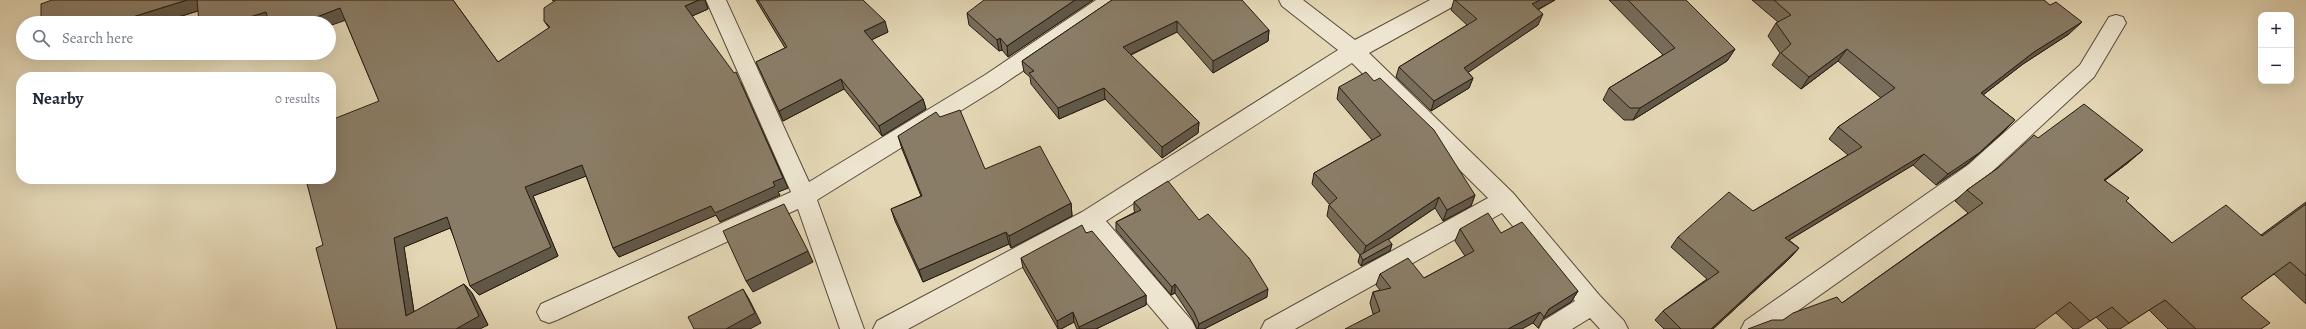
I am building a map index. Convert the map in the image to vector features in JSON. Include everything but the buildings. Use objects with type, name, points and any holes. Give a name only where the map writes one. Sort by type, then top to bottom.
[{"type":"street","points":[[716,0],[804,196],[852,329]]},
{"type":"street","points":[[550,312],[804,196],[992,81],[1111,0]]},
{"type":"street","points":[[1290,0],[1354,51],[1505,200],[1592,304],[1616,329]]},
{"type":"street","points":[[884,329],[1090,219],[1354,51],[1447,0]]},
{"type":"street","points":[[1753,329],[1976,172],[2088,71],[2116,23]]},
{"type":"street","points":[[1273,329],[1505,200]]},
{"type":"street","points":[[1090,219],[1184,329]]},
{"type":"street","points":[[1551,329],[1592,304]]}]
